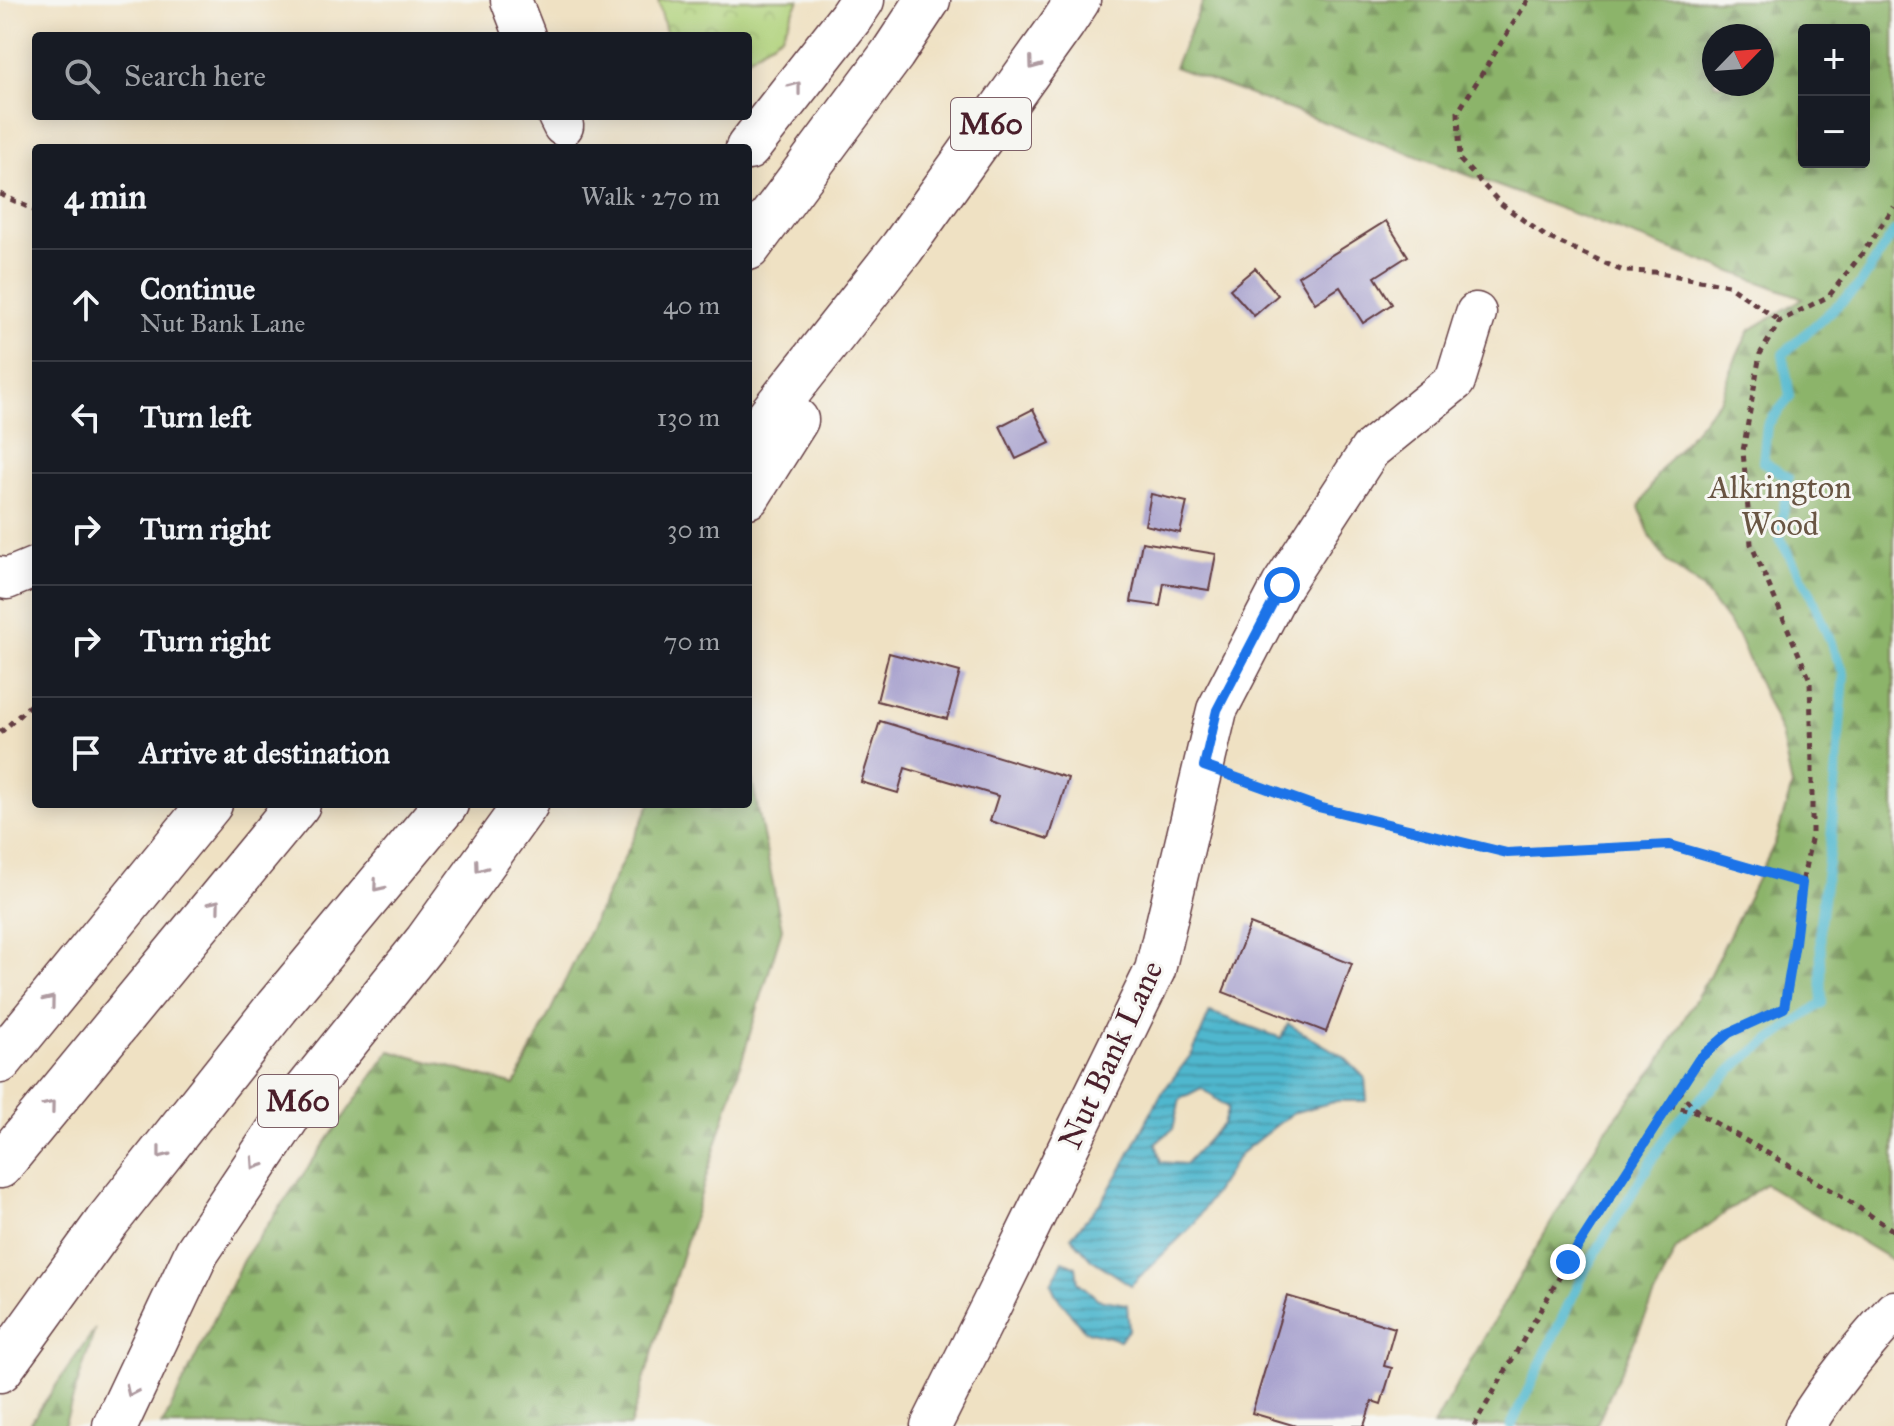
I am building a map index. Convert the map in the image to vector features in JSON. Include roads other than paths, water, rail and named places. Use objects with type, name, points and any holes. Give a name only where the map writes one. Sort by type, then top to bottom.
[{"type":"highway","points":[[751,144],[862,0]]},
{"type":"highway","points":[[752,243],[893,53],[928,0]]},
{"type":"highway","name":"M60","points":[[752,438],[902,248],[1078,0]]},
{"type":"highway","points":[[752,196],[893,53]]},
{"type":"highway","name":"M60","points":[[752,490],[902,248]]},
{"type":"highway","points":[[0,1061],[210,808]]},
{"type":"highway","points":[[0,1166],[295,808]]},
{"type":"highway","name":"M60","points":[[0,1370],[106,1223],[277,1007],[443,808]]},
{"type":"highway","name":"M60","points":[[115,1426],[197,1252],[299,1100],[427,941],[523,808]]},
{"type":"street","points":[[511,0],[523,32]]},
{"type":"street","name":"Nut Bank Lane","points":[[931,1426],[1155,970],[1217,710],[1282,585],[1370,450],[1455,381],[1476,313]]},
{"type":"street","points":[[0,577],[7,579],[32,569]]},
{"type":"street","points":[[1805,1426],[1816,1407],[1886,1333]]},
{"type":"water","points":[[1210,1012],[1281,1038],[1288,1024],[1344,1057],[1365,1078],[1367,1101],[1337,1101],[1292,1113],[1240,1154],[1193,1225],[1131,1285],[1091,1259],[1071,1237],[1102,1201],[1161,1094],[1193,1052]],"holes":[[[1201,1088],[1228,1108],[1223,1124],[1185,1164],[1161,1162],[1156,1143],[1173,1129],[1180,1099]]]},
{"type":"water","points":[[1063,1261],[1076,1267],[1078,1282],[1098,1299],[1127,1304],[1129,1329],[1120,1340],[1084,1330],[1056,1295],[1051,1284]]},
{"type":"waterway","points":[[1690,1109],[1741,1061],[1822,1003],[1820,922],[1831,840],[1844,674],[1810,592],[1780,539],[1788,477],[1763,462],[1767,425],[1790,397],[1783,354],[1859,286],[1894,232]]},
{"type":"waterway","points":[[1511,1426],[1585,1270],[1671,1129],[1686,1113]]},
{"type":"park label","name":"Alkrington Wood","points":[[1780,506]]}]
